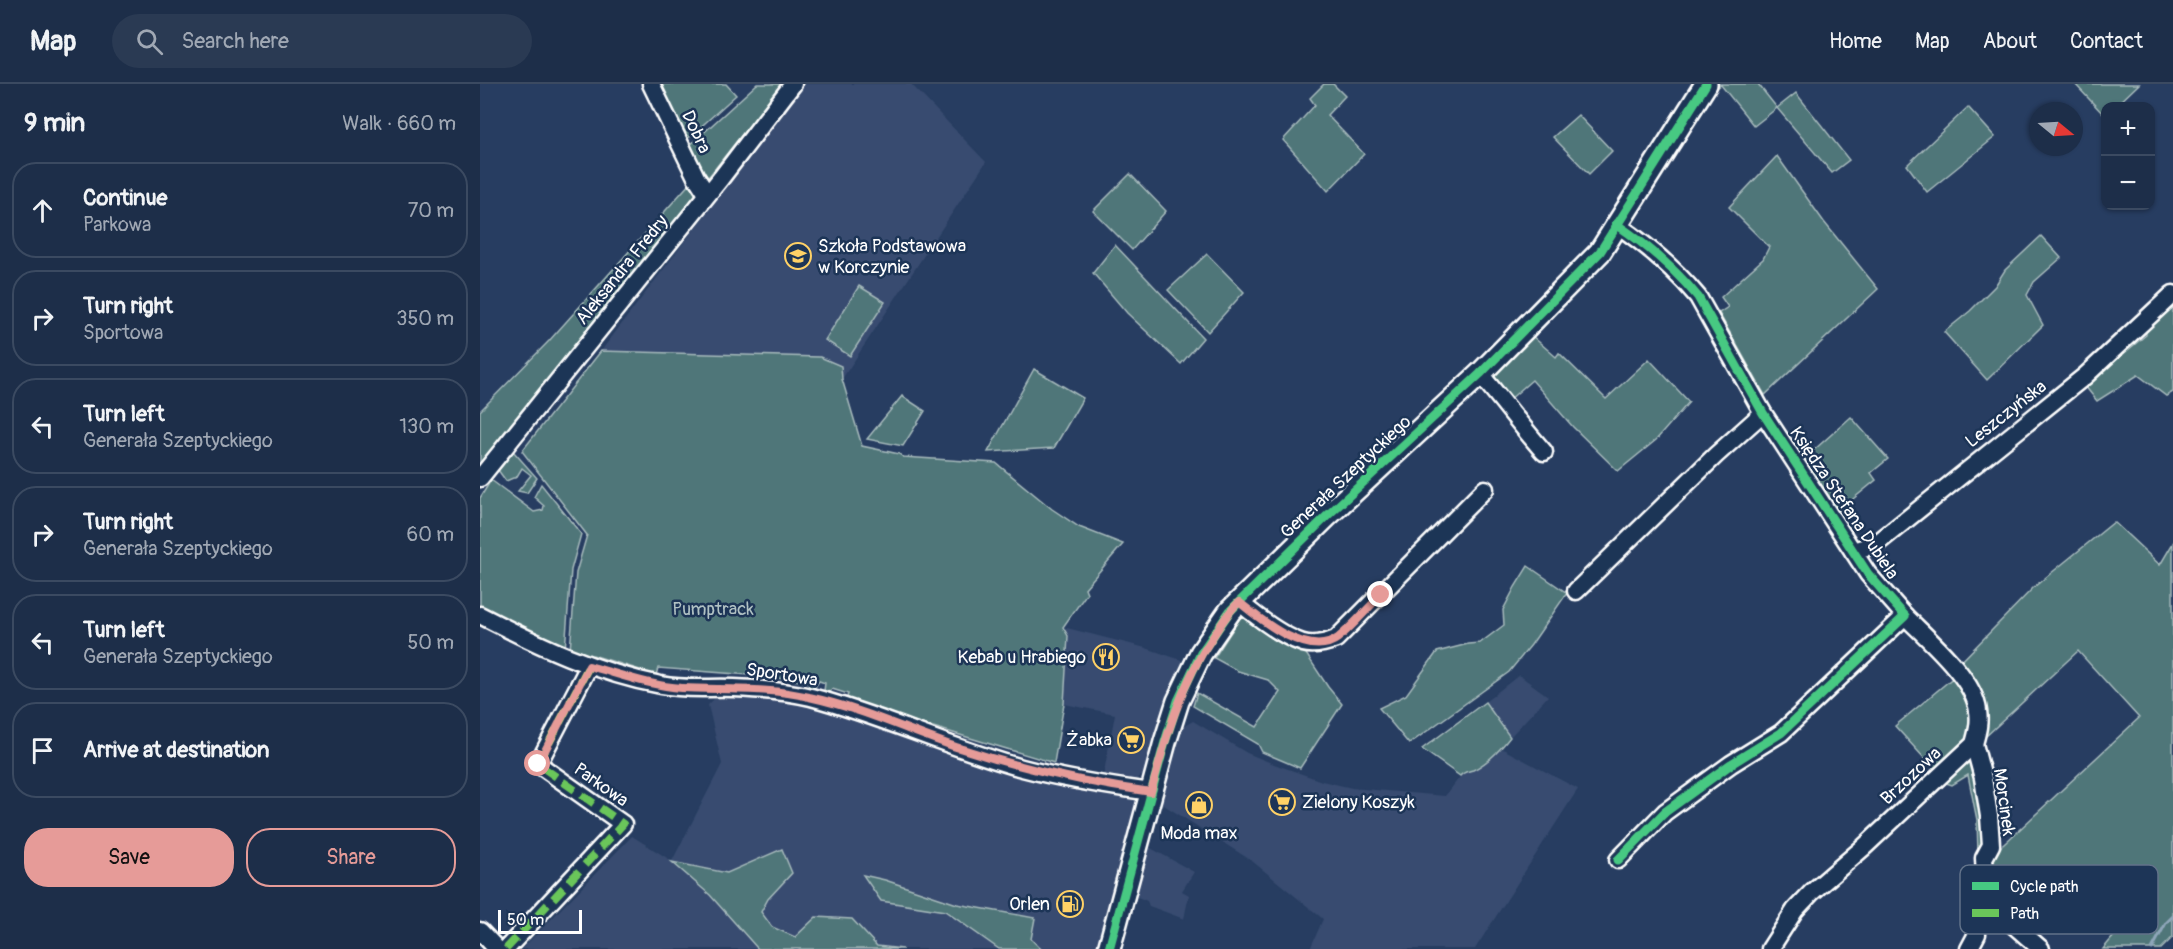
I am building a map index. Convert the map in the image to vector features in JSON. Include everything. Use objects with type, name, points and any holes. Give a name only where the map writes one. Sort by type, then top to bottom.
[{"type":"main road","name":"Generała Szeptyckiego","points":[[1109,949],[1178,701],[1201,653],[1230,611],[1327,516],[1480,374],[1600,252],[1706,84]]},
{"type":"street","name":"Dobra","points":[[651,84],[696,177],[707,194]]},
{"type":"street","name":"Aleksandra Fredry","points":[[480,478],[793,84]]},
{"type":"street","name":"Księdza Stefana Dubiela","points":[[1616,224],[1647,246],[1685,281],[1698,297],[1763,413],[1868,574],[1905,615]]},
{"type":"street","name":"Leszczyńska","points":[[1853,551],[1876,544],[2085,376],[2173,294]]},
{"type":"street","points":[[1480,374],[1544,452]]},
{"type":"street","points":[[1576,591],[1716,454],[1763,413]]},
{"type":"street","points":[[1239,602],[1266,623],[1304,644],[1321,644],[1336,639],[1485,489]]},
{"type":"street","name":"Sportowa","points":[[480,615],[538,645],[589,666],[661,685],[683,688],[735,688],[808,696],[1023,768],[1098,785],[1151,792]]},
{"type":"street","points":[[1618,860],[1665,812],[1731,764],[1781,733],[1905,615],[1950,660],[1969,688],[1978,709],[1979,727],[1974,744]]},
{"type":"street","name":"Parkowa","points":[[506,949],[622,824],[538,764],[589,666]]},
{"type":"street","name":"Brzozowa","points":[[1770,949],[1796,910],[1812,892],[1864,847],[1974,744]]},
{"type":"street","name":"Morcinek","points":[[1974,744],[1983,778],[1989,816],[1991,845],[1984,858],[1984,865]]},
{"type":"street","points":[[480,931],[497,949]]},
{"type":"street","name":"Morcinek","points":[[2023,934],[2041,949]]},
{"type":"shaded area","name":"Szkoła Podstawowa w Korczynie","points":[[805,84],[911,84],[986,162],[842,379],[841,366],[601,351]]},
{"type":"shaded area","points":[[1063,627],[1146,648],[1187,662],[1146,773],[1135,780],[1103,777],[1115,714],[1064,704],[1068,636]]},
{"type":"shaded area","points":[[1519,675],[1548,696],[1510,737],[1485,702]]},
{"type":"shaded area","points":[[718,695],[765,697],[802,704],[989,763],[1078,788],[1132,798],[1139,804],[1099,949],[1041,949],[1031,940],[1034,918],[957,904],[885,880],[882,901],[945,911],[999,949],[877,947],[852,919],[796,937],[772,927],[761,912],[768,899],[792,873],[782,849],[727,873],[673,862],[710,895],[758,949],[522,949],[632,836],[672,861],[722,764],[708,705]]},
{"type":"shaded area","points":[[1193,721],[1247,753],[1322,781],[1352,788],[1445,796],[1463,773],[1473,770],[1494,756],[1501,748],[1578,789],[1475,949],[1310,949],[1323,919],[1252,861],[1159,802],[1179,729]]},
{"type":"shaded area","points":[[1147,846],[1194,872],[1182,891],[1189,895],[1184,919],[1149,906],[1147,901],[1135,896]]},
{"type":"green space","points":[[658,84],[726,84],[736,95],[684,142]]},
{"type":"green space","points":[[757,84],[782,84],[706,180],[687,148]]},
{"type":"green space","points":[[1324,84],[1333,84],[1345,96],[1327,115],[1364,154],[1328,191],[1283,140],[1315,105],[1310,98]]},
{"type":"green space","points":[[1718,84],[1758,84],[1777,108],[1754,126],[1721,85],[1718,87]]},
{"type":"green space","points":[[2075,84],[2139,84],[2120,102],[2101,102],[2101,112]]},
{"type":"green space","points":[[1796,93],[1849,160],[1832,173],[1777,108]]},
{"type":"green space","points":[[1968,107],[1995,137],[1927,192],[1907,165]]},
{"type":"green space","points":[[1578,115],[1612,151],[1589,174],[1553,137]]},
{"type":"green space","points":[[1777,156],[1824,222],[1878,289],[1765,395],[1719,313],[1728,307],[1721,297],[1763,259],[1769,247],[1729,207]]},
{"type":"green space","points":[[1130,174],[1166,211],[1132,250],[1093,211]]},
{"type":"green space","points":[[692,181],[697,193],[480,464],[480,411],[549,341]]},
{"type":"green space","points":[[2041,236],[2061,258],[2034,282],[2027,295],[2043,325],[1987,380],[1944,332],[1970,311],[1995,286],[2005,270]]},
{"type":"green space","points":[[1115,245],[1203,338],[1181,364],[1127,313],[1093,273]]},
{"type":"green space","points":[[1207,254],[1244,292],[1208,332],[1168,290]]},
{"type":"green space","points":[[859,286],[885,302],[850,356],[825,340]]},
{"type":"green space","points":[[2173,306],[2173,392],[2166,396],[2138,375],[2097,401],[2085,386],[2146,335],[2146,329]]},
{"type":"green space","points":[[1532,336],[1556,357],[1559,353],[1606,399],[1649,359],[1689,402],[1656,440],[1618,471],[1573,427],[1532,380],[1509,400],[1489,377]]},
{"type":"green space","name":"Pumptrack","points":[[601,351],[820,357],[841,366],[842,379],[862,446],[899,454],[903,457],[996,463],[1052,509],[1079,527],[1123,544],[1085,588],[1087,593],[1063,627],[1068,636],[1064,704],[1054,763],[846,701],[848,694],[832,689],[829,695],[826,695],[825,683],[819,681],[813,690],[808,690],[809,682],[769,677],[766,684],[763,672],[756,672],[754,680],[750,683],[750,675],[658,668],[656,675],[593,655],[590,658],[570,651],[576,573],[587,535],[522,451]]},
{"type":"green space","points":[[1034,369],[1083,398],[1054,448],[988,452]]},
{"type":"green space","points":[[902,396],[925,411],[903,446],[867,439]]},
{"type":"green space","points":[[1851,417],[1888,459],[1871,473],[1876,480],[1837,512],[1804,459]]},
{"type":"green space","points":[[513,451],[537,478],[527,493],[518,491],[531,475],[522,468],[516,478],[506,481],[498,470]]},
{"type":"green space","points":[[491,480],[534,512],[543,510],[544,506],[534,497],[541,484],[581,534],[571,570],[565,650],[480,607],[480,498]]},
{"type":"green space","points":[[2114,522],[2160,565],[2173,543],[2173,937],[2161,949],[2103,949],[2116,934],[2158,934],[2158,865],[1991,865],[1990,857],[2139,718],[2078,651],[1985,737],[1985,712],[1959,664],[2034,587]]},
{"type":"green space","points":[[1528,566],[1567,593],[1509,672],[1409,744],[1379,708],[1406,695],[1437,652],[1480,643],[1504,625],[1503,610]]},
{"type":"green space","points":[[1242,615],[1303,649],[1342,704],[1300,768],[1262,752],[1258,744],[1193,706],[1197,693],[1257,727],[1280,692],[1268,680],[1238,671],[1214,658]]},
{"type":"green space","points":[[1955,676],[1975,716],[1966,745],[1936,771],[1895,726]]},
{"type":"green space","points":[[1485,702],[1510,737],[1484,764],[1460,776],[1422,749]]},
{"type":"green space","points":[[1962,762],[1970,762],[1976,768],[1987,835],[1978,853],[1977,820],[1968,775],[1952,785],[1943,782]]},
{"type":"green space","points":[[782,849],[792,873],[768,899],[761,912],[772,927],[795,937],[816,917],[852,919],[877,946],[903,949],[758,949],[710,895],[672,862],[727,873]]},
{"type":"green space","points":[[863,875],[957,904],[1035,918],[1031,939],[1041,949],[999,949],[945,911],[881,901]]},
{"type":"waterway","points":[[2152,949],[2166,923],[2173,916]]},
{"type":"marked path","points":[[506,949],[623,824],[538,764],[589,666]]},
{"type":"cycle path","points":[[1109,949],[1165,742],[1178,701],[1201,653],[1230,611],[1327,516],[1480,374],[1600,252],[1706,84]]},
{"type":"cycle path","points":[[1616,224],[1660,258],[1698,297],[1763,413],[1868,574],[1905,616],[1781,733],[1731,764],[1665,812],[1618,860]]},
{"type":"place","name":"Szkoła Podstawowa w Korczynie","points":[[798,256]]},
{"type":"place","name":"Kebab u Hrabiego","points":[[1106,657]]},
{"type":"place","name":"Żabka","points":[[1131,740]]},
{"type":"place","name":"Zielony Koszyk","points":[[1282,802]]},
{"type":"place","name":"Moda max","points":[[1199,805]]},
{"type":"place","name":"Orlen","points":[[1070,904]]},
{"type":"route","points":[[538,764],[589,666],[661,685],[683,688],[735,688],[808,696],[1023,768],[1098,785],[1151,792],[1178,701],[1201,653],[1230,611],[1239,602],[1266,623],[1304,644],[1321,644],[1336,639],[1381,595]]}]
